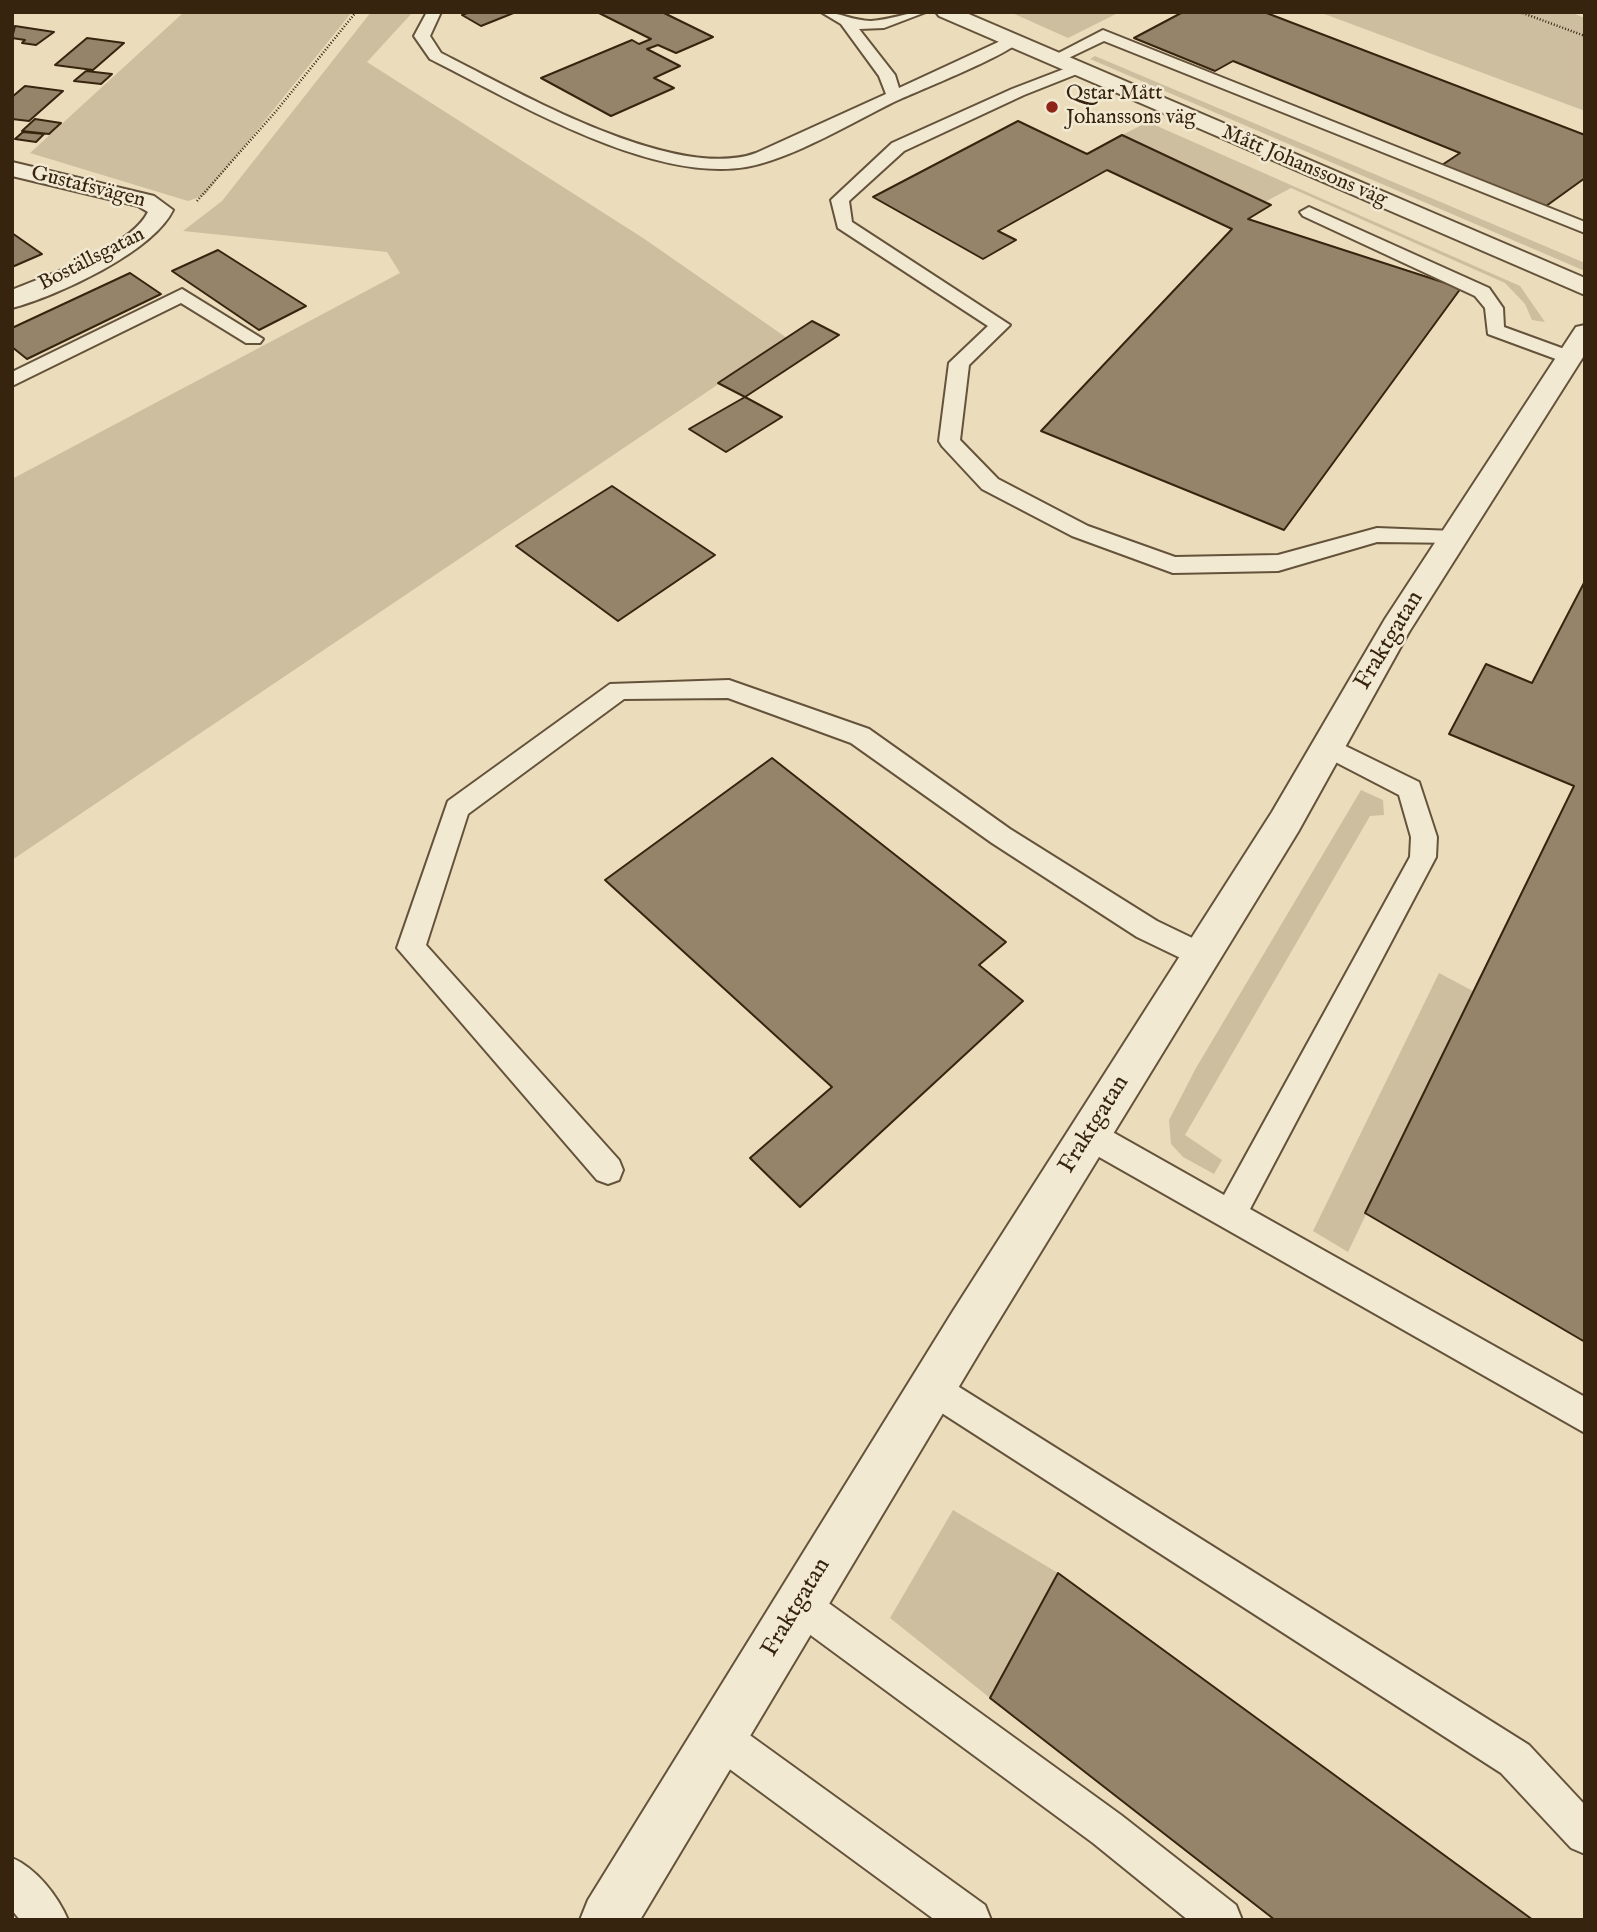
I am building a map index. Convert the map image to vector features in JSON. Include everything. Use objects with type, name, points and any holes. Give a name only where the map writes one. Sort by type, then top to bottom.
[{"type":"street","name":"Mått Johanssons väg","points":[[946,12],[1585,286]]},
{"type":"street","name":"Gustafsvägen","points":[[12,169],[146,201],[161,210]]},
{"type":"street","name":"Boställsgatan","points":[[12,300],[133,243],[155,226],[161,210]]},
{"type":"street","name":"Fraktgatan","points":[[608,1920],[932,1387],[1284,822],[1396,627],[1578,345]]},
{"type":"lane","points":[[434,12],[422,36],[435,56],[613,141],[685,161],[744,162],[780,150],[1012,41]]},
{"type":"lane","points":[[828,12],[848,24],[887,75],[894,96]]},
{"type":"lane","points":[[848,24],[871,27],[919,12]]},
{"type":"lane","points":[[1055,59],[1103,35],[1585,228]]},
{"type":"lane","points":[[1077,69],[1018,92],[898,147],[840,200],[845,224],[1000,325],[959,363],[949,441],[990,484],[1080,531],[1173,565],[1278,564],[1377,535],[1454,538]]},
{"type":"lane","points":[[1309,212],[1482,292],[1494,308],[1495,330],[1578,345]]},
{"type":"lane","points":[[12,380],[182,295],[253,339]]},
{"type":"lane","points":[[608,1170],[411,948],[457,808],[619,690],[729,689],[860,736],[1001,836],[1147,929],[1201,955]]},
{"type":"lane","points":[[1230,1215],[1423,857],[1424,837],[1409,789],[1327,746]]},
{"type":"lane","points":[[1089,1135],[1585,1416]]},
{"type":"lane","points":[[932,1387],[1515,1759],[1585,1835]]},
{"type":"lane","points":[[799,1604],[1107,1829],[1221,1920]]},
{"type":"lane","points":[[719,1737],[970,1920]]},
{"type":"lane","points":[[12,1878],[47,1920]]},
{"type":"path","points":[[161,210],[204,197],[356,12]]},
{"type":"path","points":[[1520,12],[1585,36]]},
{"type":"shaded area","points":[[184,12],[352,12],[205,195],[188,201],[30,153]]},
{"type":"shaded area","points":[[371,12],[413,12],[367,62],[643,238],[787,338],[12,860],[12,479],[400,273],[387,252],[183,231],[222,201]]},
{"type":"shaded area","points":[[1010,12],[1120,12],[1068,38]]},
{"type":"shaded area","points":[[1319,12],[1570,12],[1585,18],[1585,111]]},
{"type":"shaded area","points":[[1095,56],[1585,263],[1585,271],[1090,59]]},
{"type":"shaded area","points":[[1148,122],[1520,286],[1545,322],[1532,320],[1525,304],[1505,283],[1291,188],[1265,202],[1122,135]]},
{"type":"shaded area","points":[[1361,790],[1383,800],[1384,815],[1370,816],[1185,1135],[1222,1160],[1214,1174],[1183,1157],[1171,1144],[1169,1120],[1196,1068]]},
{"type":"shaded area","points":[[1439,973],[1473,991],[1348,1252],[1313,1231]]},
{"type":"shaded area","points":[[953,1510],[1058,1573],[990,1698],[890,1618]]},
{"type":"building","points":[[470,12],[516,12],[481,26],[462,15]]},
{"type":"building","points":[[597,12],[662,12],[713,37],[676,53],[658,45],[647,49],[680,66],[654,78],[674,88],[611,116],[541,78],[632,40],[639,44],[651,39]]},
{"type":"building","points":[[1183,12],[1264,12],[1585,135],[1585,178],[1542,209],[1439,167],[1460,153],[1233,61],[1215,71],[1134,38]]},
{"type":"building","points":[[15,26],[54,32],[36,45],[22,43],[25,40],[12,38]]},
{"type":"building","points":[[87,38],[124,43],[93,70],[55,65]]},
{"type":"building","points":[[86,71],[112,74],[101,84],[74,81]]},
{"type":"building","points":[[25,86],[63,91],[29,121],[12,119],[12,97]]},
{"type":"building","points":[[35,119],[61,123],[49,134],[22,131]]},
{"type":"building","points":[[1018,121],[1087,154],[1122,135],[1271,205],[1248,219],[1461,288],[1284,530],[1041,431],[1232,229],[1107,170],[998,231],[1016,240],[983,259],[873,197]]},
{"type":"building","points":[[23,132],[44,134],[36,142],[15,139]]},
{"type":"building","points":[[12,233],[42,254],[12,267]]},
{"type":"building","points":[[218,250],[306,306],[259,330],[172,271]]},
{"type":"building","points":[[130,273],[161,294],[27,359],[12,347],[12,328]]},
{"type":"building","points":[[812,321],[839,335],[745,397],[718,383]]},
{"type":"building","points":[[745,397],[782,417],[726,452],[689,429]]},
{"type":"building","points":[[612,486],[715,555],[618,621],[516,546]]},
{"type":"building","points":[[1585,581],[1585,1342],[1365,1213],[1574,786],[1449,734],[1486,664],[1532,683]]},
{"type":"building","points":[[772,758],[1006,942],[979,965],[1023,1001],[800,1207],[750,1158],[832,1087],[605,880]]},
{"type":"building","points":[[1058,1573],[1533,1920],[1275,1920],[990,1698]]},
{"type":"place","name":"Qstar Mått Johanssons väg","points":[[1052,107]]}]
